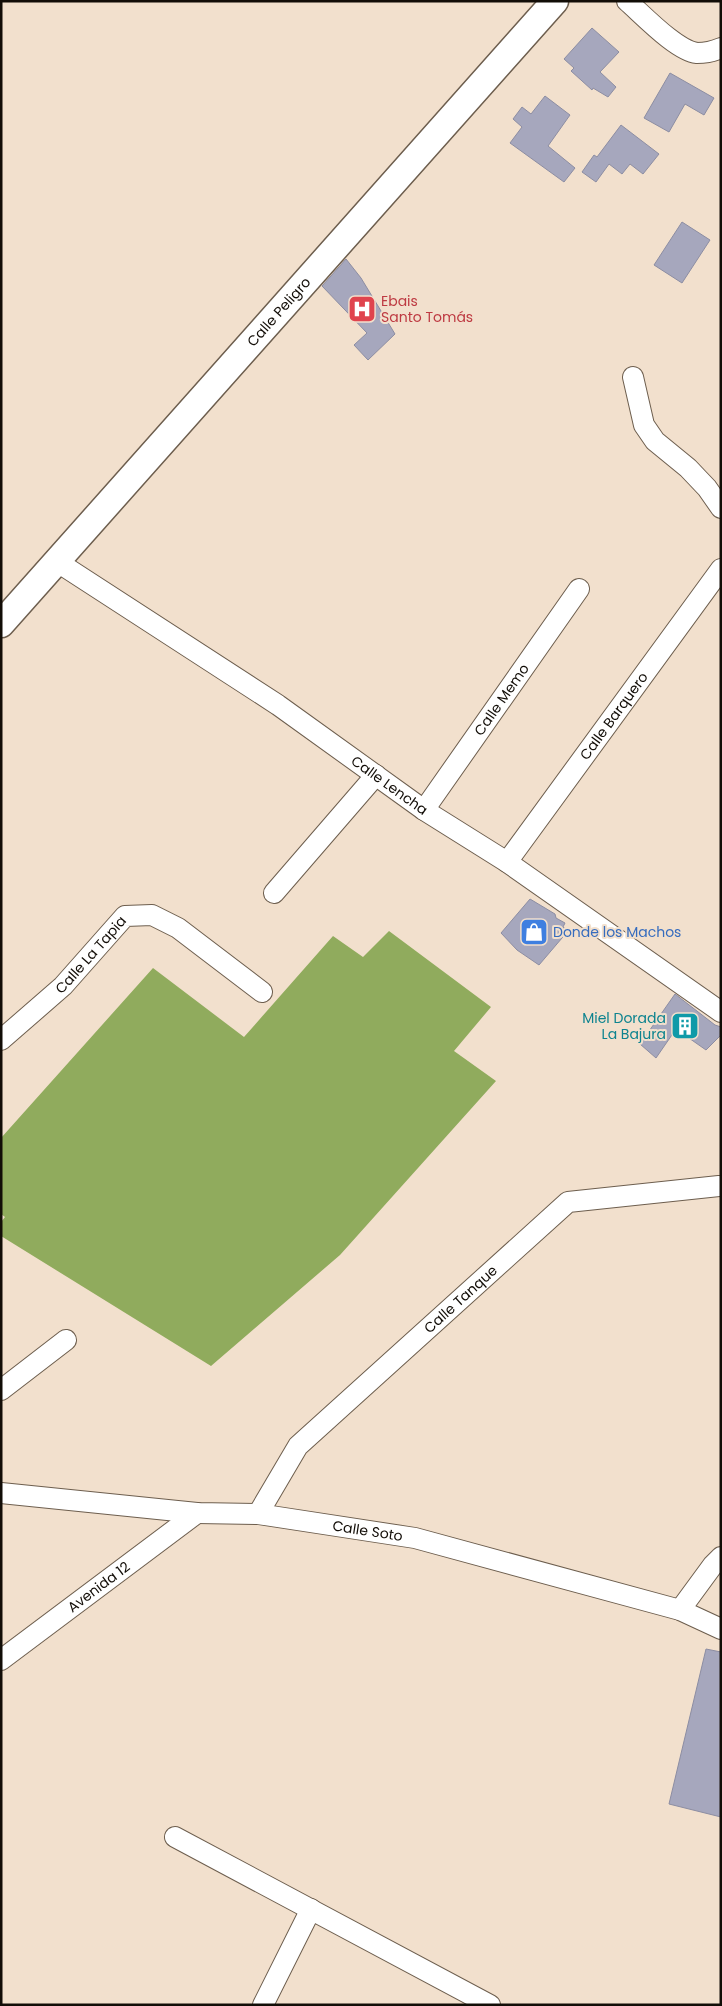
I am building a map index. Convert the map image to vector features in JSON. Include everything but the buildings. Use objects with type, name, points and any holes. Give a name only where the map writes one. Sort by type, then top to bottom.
[{"type":"main road","name":"Calle Peligro","points":[[1,624],[556,1]]},
{"type":"street","points":[[627,1],[679,46],[696,53],[712,52],[721,48]]},
{"type":"street","points":[[634,377],[644,425],[656,441],[688,468],[707,488],[721,508]]},
{"type":"street","name":"Calle Lencha","points":[[56,561],[278,706],[424,810],[507,862],[721,1012]]},
{"type":"street","name":"Calle Barquero","points":[[507,862],[721,569]]},
{"type":"street","name":"Calle Memo","points":[[424,810],[579,589]]},
{"type":"street","points":[[274,893],[376,775]]},
{"type":"street","name":"Calle La Tapia","points":[[1,1040],[63,986],[125,916],[152,915],[178,928],[262,992]]},
{"type":"street","name":"Calle Tanque","points":[[258,1514],[298,1446],[568,1202],[719,1186]]},
{"type":"street","points":[[1,1390],[66,1340]]},
{"type":"street","name":"Calle Soto","points":[[1,1493],[197,1513],[258,1514],[415,1538],[680,1610],[721,1629]]},
{"type":"street","name":"Avenida 12","points":[[1,1660],[197,1513]]},
{"type":"street","points":[[680,1610],[712,1566],[721,1557]]},
{"type":"street","points":[[175,1837],[490,2005]]},
{"type":"street","points":[[263,2005],[311,1910]]},
{"type":"green space","points":[[389,931],[491,1007],[454,1051],[496,1081],[340,1255],[211,1366],[1,1236],[1,1222],[5,1217],[1,1214],[1,1138],[153,968],[244,1037],[333,936],[363,957]]},
{"type":"place","name":"Ebais Santo Tomás","points":[[362,309]]},
{"type":"place","name":"Donde los Machos","points":[[534,932]]},
{"type":"place","name":"Miel Dorada La Bajura","points":[[685,1026]]}]
